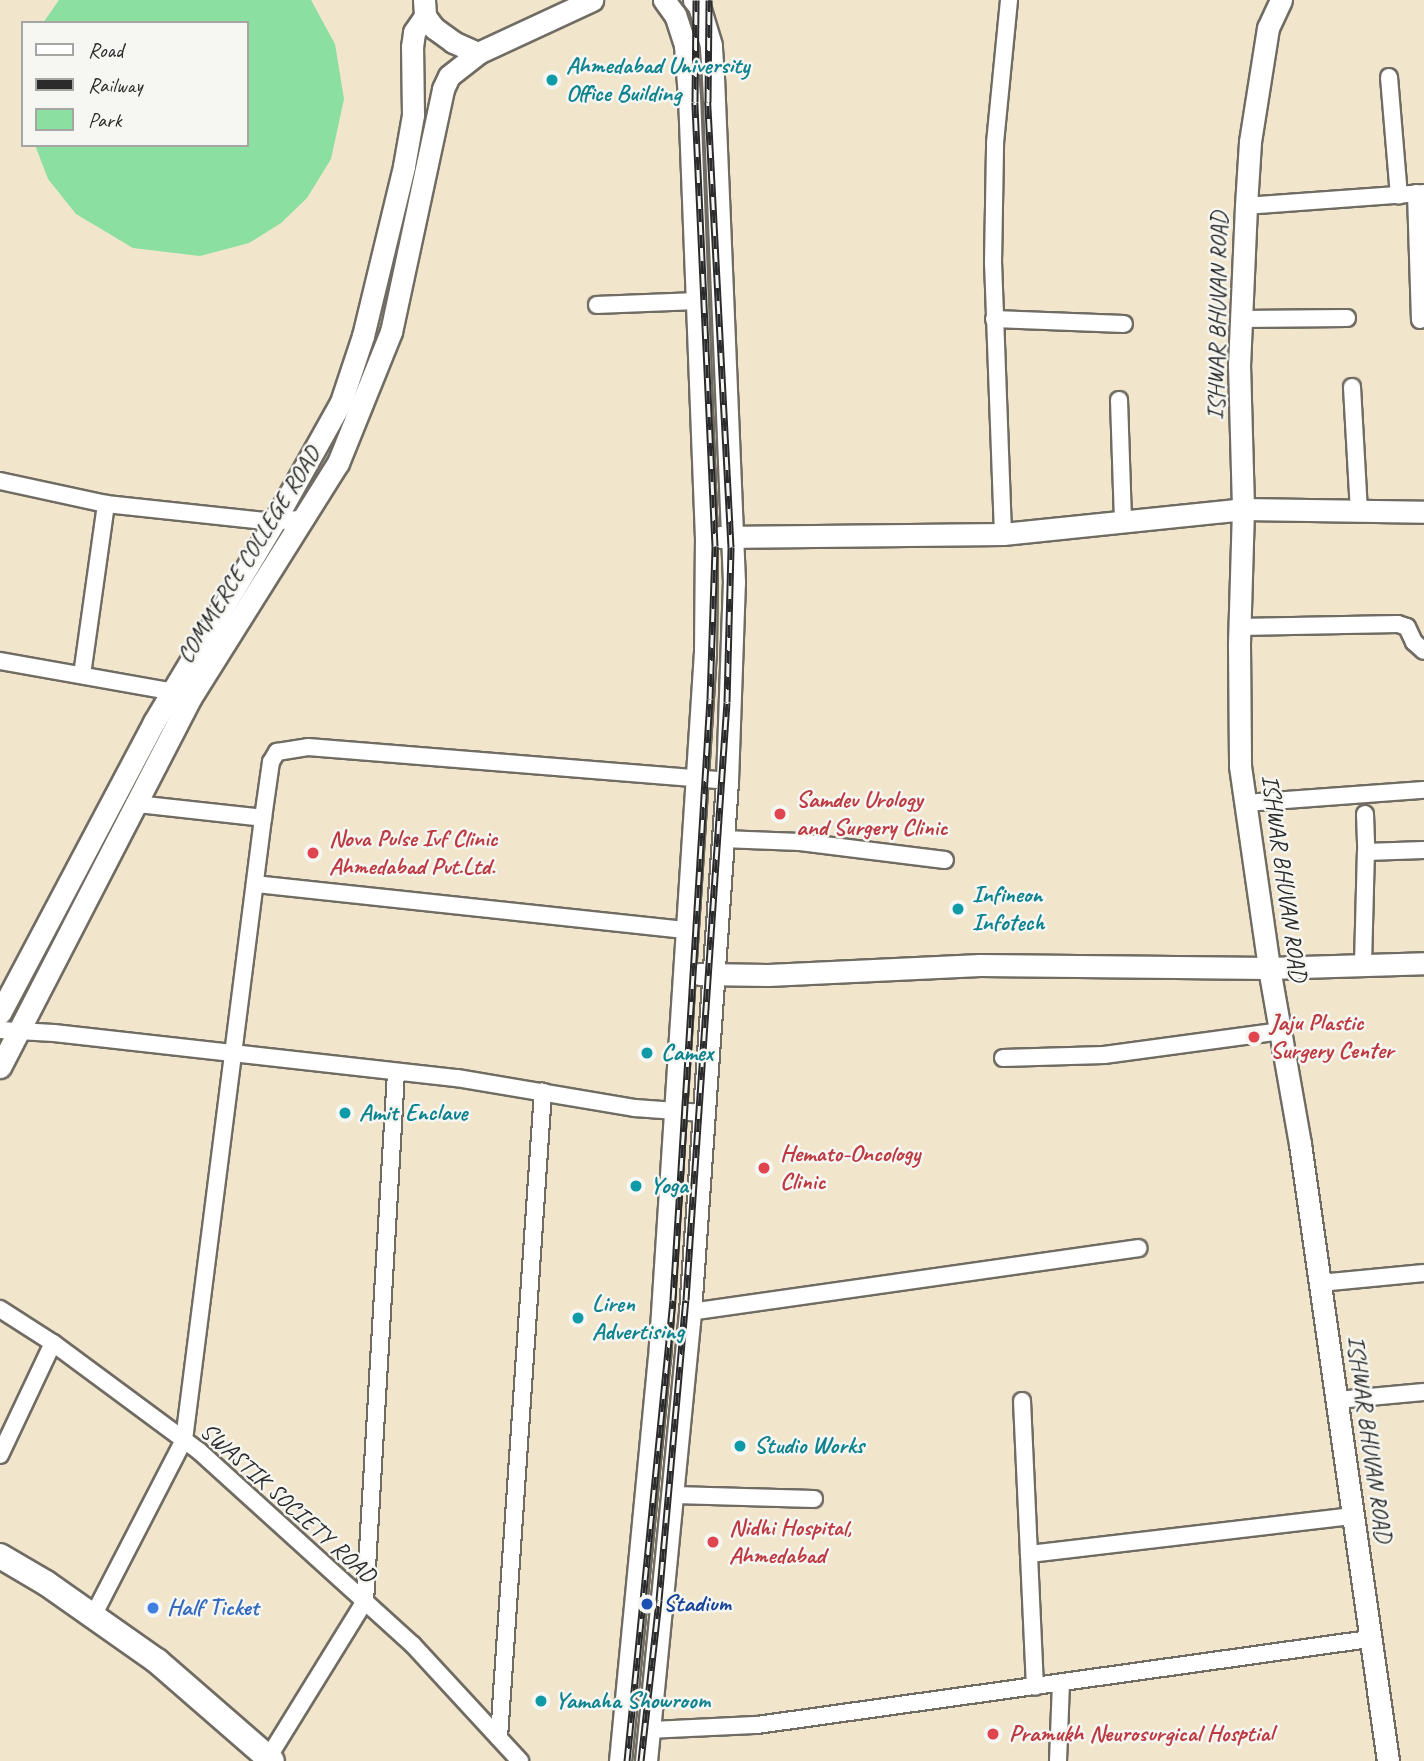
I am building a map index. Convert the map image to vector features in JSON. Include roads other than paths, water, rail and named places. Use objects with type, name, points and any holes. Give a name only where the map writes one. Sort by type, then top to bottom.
[{"type":"main road","name":"COMMERCE COLLEGE ROAD","points":[[0,1067],[9,1031],[137,804],[182,694],[307,517],[338,463],[391,332],[443,89],[449,76],[478,52],[592,0]]},
{"type":"main road","points":[[620,1761],[659,1359],[687,972],[705,652],[706,538],[685,45],[675,15],[664,0]]},
{"type":"main road","points":[[646,1761],[690,1312],[726,781],[733,536],[711,45],[699,6],[694,0]]},
{"type":"main road","name":"ISHWAR BHUVAN ROAD","points":[[1281,0],[1268,28],[1250,142],[1246,206],[1241,318],[1243,509],[1239,627],[1240,766],[1269,968],[1338,1400],[1368,1639],[1388,1761]]},
{"type":"main road","name":"COMMERCE COLLEGE ROAD","points":[[0,1013],[182,694],[341,402],[363,336],[404,166],[413,115],[412,47],[414,32],[424,8]]},
{"type":"main road","points":[[424,8],[453,42],[478,52]]},
{"type":"main road","points":[[706,538],[1003,534],[1243,509],[1424,512]]},
{"type":"main road","points":[[687,972],[768,975],[981,965],[1269,968],[1424,963]]},
{"type":"main road","points":[[0,1556],[157,1661],[262,1760]]},
{"type":"main road","points":[[639,1568],[666,1571]]},
{"type":"main road","points":[[0,1576],[37,1597],[262,1760]]},
{"type":"street","points":[[1003,534],[994,319],[995,143],[1009,0]]},
{"type":"street","points":[[1388,77],[1399,196]]},
{"type":"street","points":[[1246,206],[1420,193],[1420,320]]},
{"type":"street","points":[[597,305],[696,301]]},
{"type":"street","points":[[1241,318],[1347,318]]},
{"type":"street","points":[[994,319],[1124,324]]},
{"type":"street","points":[[1352,387],[1359,511]]},
{"type":"street","points":[[1119,400],[1123,521]]},
{"type":"street","points":[[0,481],[106,504],[274,522],[307,517]]},
{"type":"street","points":[[82,675],[106,504]]},
{"type":"street","points":[[1239,627],[1398,624],[1407,627],[1414,642],[1424,651]]},
{"type":"street","points":[[0,662],[182,694]]},
{"type":"street","points":[[93,1616],[184,1440],[263,818],[271,762],[277,752],[294,747],[726,781]]},
{"type":"street","points":[[1245,803],[1424,790]]},
{"type":"street","points":[[137,804],[263,818]]},
{"type":"street","points":[[1363,964],[1366,814]]},
{"type":"street","points":[[722,839],[800,842],[945,860]]},
{"type":"street","points":[[1366,852],[1424,850]]},
{"type":"street","points":[[255,884],[689,930]]},
{"type":"street","points":[[9,1031],[396,1073],[542,1091],[635,1108],[703,1113]]},
{"type":"street","points":[[1003,1058],[1104,1055],[1281,1031]]},
{"type":"street","points":[[262,1760],[365,1601],[396,1073]]},
{"type":"street","points":[[499,1737],[542,1091]]},
{"type":"street","points":[[690,1312],[1138,1248]]},
{"type":"street","points":[[1320,1283],[1424,1273]]},
{"type":"street","name":"SWASTIK SOCIETY ROAD","points":[[0,1309],[53,1343],[184,1440],[413,1645],[520,1761]]},
{"type":"street","points":[[0,1454],[53,1343]]},
{"type":"street","points":[[1338,1400],[1424,1392]]},
{"type":"street","points":[[1022,1401],[1035,1687]]},
{"type":"street","points":[[674,1495],[814,1499]]},
{"type":"street","points":[[1029,1555],[1354,1516]]},
{"type":"street","points":[[650,1731],[757,1725],[1368,1639]]},
{"type":"street","points":[[1058,1761],[1061,1684]]},
{"type":"railway","points":[[627,1761],[673,1300],[710,699],[715,546],[695,102],[696,0]]},
{"type":"railway","points":[[641,1761],[659,1600],[686,1300],[727,702],[731,547],[708,102],[709,0]]},
{"type":"place","name":"Ahmedabad University Office Building","points":[[552,80]]},
{"type":"place","name":"Samdev Urology and Surgery Clinic","points":[[780,814]]},
{"type":"place","name":"Nova Pulse Ivf Clinic Ahmedabad Pvt.Ltd.","points":[[313,853]]},
{"type":"place","name":"Infineon Infotech","points":[[958,909]]},
{"type":"place","name":"Jaju Plastic Surgery Center","points":[[1254,1037]]},
{"type":"place","name":"Camex","points":[[647,1053]]},
{"type":"place","name":"Amit Enclave","points":[[345,1113]]},
{"type":"place","name":"Hemato-Oncology Clinic","points":[[764,1168]]},
{"type":"place","name":"Yoga","points":[[636,1186]]},
{"type":"place","name":"Liren Advertising","points":[[578,1318]]},
{"type":"place","name":"Studio Works","points":[[740,1446]]},
{"type":"place","name":"Nidhi Hospital, Ahmedabad","points":[[713,1542]]},
{"type":"place","name":"Stadium","points":[[647,1604]]},
{"type":"place","name":"Half Ticket","points":[[153,1608]]},
{"type":"place","name":"Yamaha Showroom","points":[[541,1701]]},
{"type":"place","name":"Pramukh Neurosurgical Hosptial","points":[[993,1734]]}]
